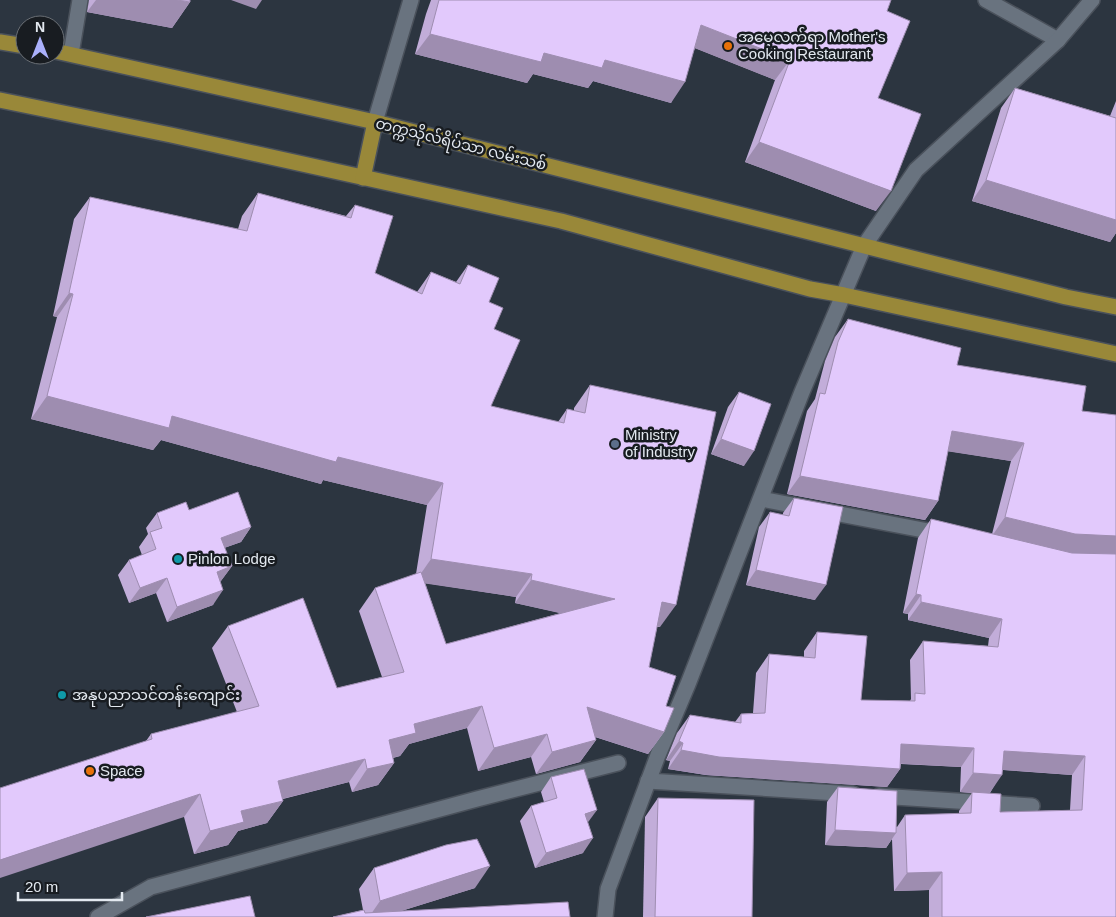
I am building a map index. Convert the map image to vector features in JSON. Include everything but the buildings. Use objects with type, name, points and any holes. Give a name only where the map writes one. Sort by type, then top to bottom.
[{"type":"main road","points":[[0,42],[15,44]]},
{"type":"main road","name":"တက္ကသိုလ်ရိပ်သာ လမ်းသစ်","points":[[65,53],[376,122],[1066,297],[1116,307]]},
{"type":"main road","points":[[0,100],[171,135],[562,221],[810,289],[1116,354]]},
{"type":"main road","points":[[363,178],[376,122]]},
{"type":"street","points":[[71,54],[80,0]]},
{"type":"street","points":[[376,122],[411,0]]},
{"type":"street","points":[[986,0],[1058,40]]},
{"type":"street","points":[[605,917],[608,889],[648,781],[802,392],[864,246],[916,170],[1058,40],[1092,0]]},
{"type":"street","points":[[761,499],[956,537]]},
{"type":"street","points":[[98,917],[151,887],[618,764]]},
{"type":"street","points":[[648,781],[1032,806]]},
{"type":"place","name":"အမေ့လက်ရာ Mother's Cooking Restaurant","points":[[728,46]]},
{"type":"place","name":"Ministry of Industry","points":[[615,444]]},
{"type":"place","name":"Pinlon Lodge","points":[[178,559]]},
{"type":"place","name":"အနုပညာသင်တန်းကျောင်း","points":[[62,695]]},
{"type":"place","name":"Space","points":[[90,771]]}]
